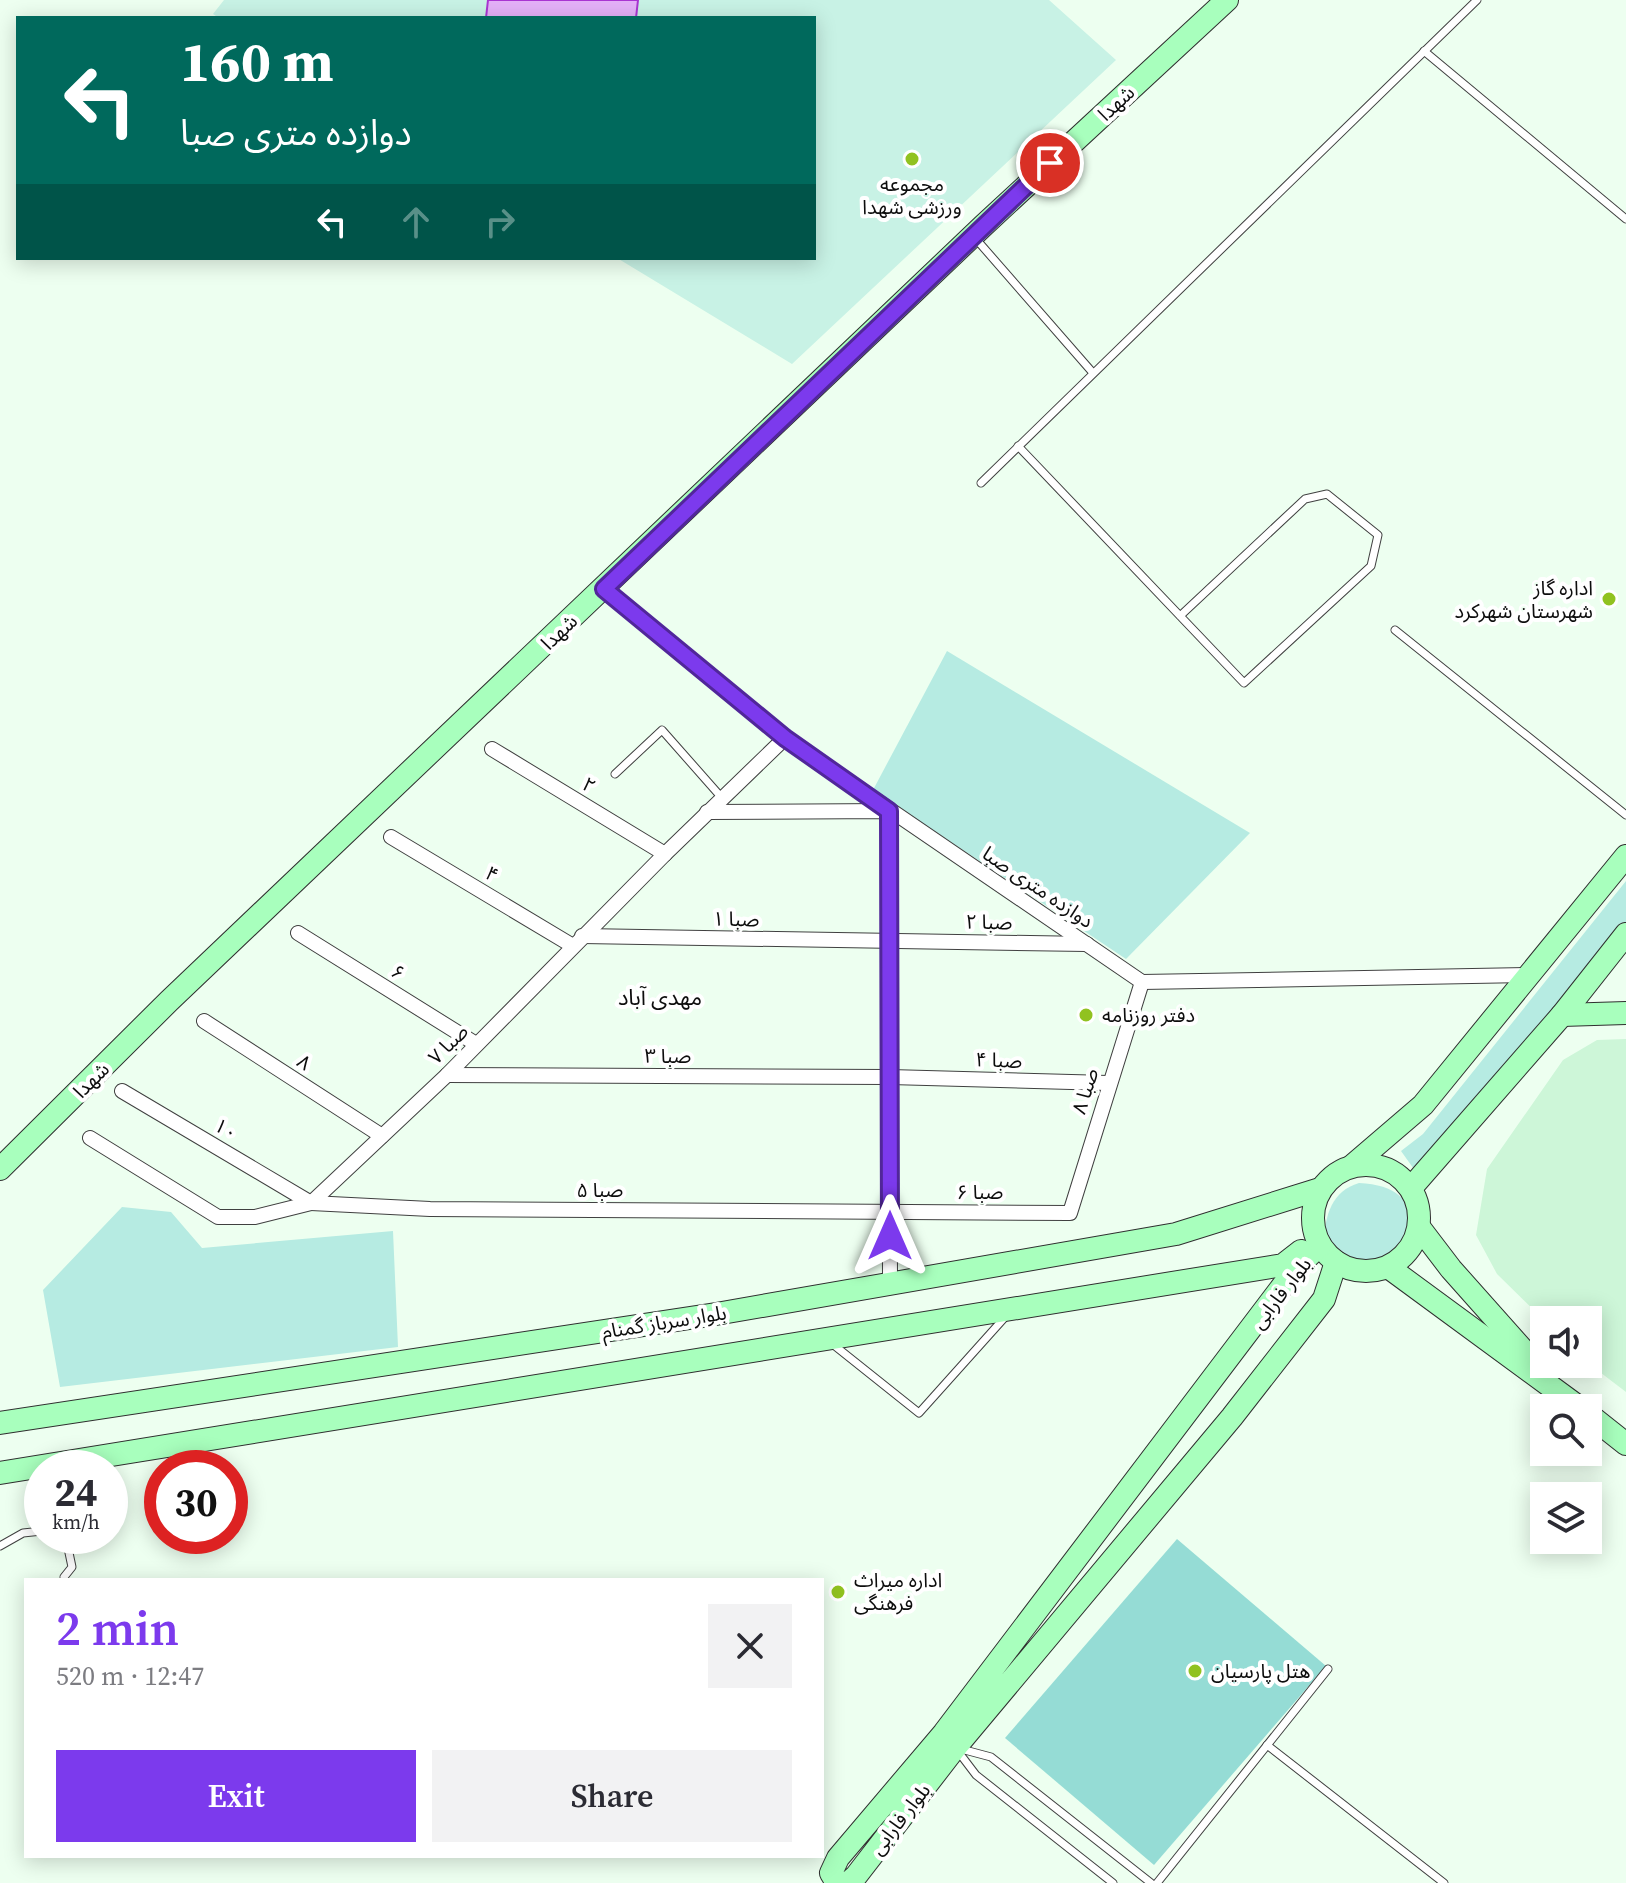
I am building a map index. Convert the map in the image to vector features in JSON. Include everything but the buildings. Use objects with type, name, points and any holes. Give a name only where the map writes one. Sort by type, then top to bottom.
[{"type":"main road","name":"شهدا","points":[[0,1169],[169,1001],[973,235],[1227,0]]},
{"type":"main road","points":[[1353,1165],[1388,1169],[1411,1188],[1419,1207],[1419,1227],[1408,1251],[1388,1267],[1361,1271],[1336,1262],[1318,1242],[1312,1213],[1320,1189],[1334,1174],[1353,1165],[1423,1105],[1626,856]]},
{"type":"main road","points":[[1411,1188],[1562,1015],[1626,934]]},
{"type":"main road","points":[[1562,1015],[1626,1013]]},
{"type":"main road","name":"بلوار سرباز گمنام","points":[[0,1423],[490,1350],[1176,1234],[1320,1189]]},
{"type":"main road","points":[[1419,1227],[1451,1269],[1563,1394]]},
{"type":"main road","points":[[0,1473],[1283,1265],[1318,1242]]},
{"type":"main road","name":"بلوار فارابی","points":[[1318,1242],[950,1741],[856,1876],[848,1883],[837,1883],[831,1873],[838,1858],[950,1741],[1232,1417],[1324,1299],[1336,1262]]},
{"type":"main road","points":[[1388,1267],[1563,1394]]},
{"type":"main road","points":[[1203,1395],[1232,1417]]},
{"type":"main road","points":[[1602,1425],[1626,1444]]},
{"type":"street","name":"دوازده متری صبا","points":[[604,589],[785,738],[1142,982]]},
{"type":"street","name":"صبا ۷","points":[[90,1138],[218,1217],[255,1217],[311,1203],[447,1075],[707,812],[785,738]]},
{"type":"street","name":"۲","points":[[492,749],[665,854]]},
{"type":"street","points":[[707,812],[889,811],[890,1283]]},
{"type":"street","name":"۴","points":[[391,837],[578,941]]},
{"type":"street","name":"۶","points":[[298,933],[476,1044]]},
{"type":"street","name":"صبا ۱","points":[[578,941],[889,941]]},
{"type":"street","name":"صبا ۲","points":[[889,941],[1087,944]]},
{"type":"street","points":[[1142,982],[1530,975]]},
{"type":"street","name":"صبا ۸","points":[[1070,1213],[1108,1083],[1142,982]]},
{"type":"street","name":"۸","points":[[204,1021],[382,1136]]},
{"type":"street","name":"صبا ۳","points":[[447,1075],[890,1077]]},
{"type":"street","name":"صبا ۴","points":[[890,1077],[1108,1083]]},
{"type":"street","name":"۱۰","points":[[122,1091],[311,1203]]},
{"type":"street","name":"صبا ۵","points":[[311,1203],[430,1209],[890,1212]]},
{"type":"street","name":"صبا ۶","points":[[890,1212],[1070,1213]]},
{"type":"lane","points":[[981,483],[1477,0]]},
{"type":"lane","points":[[1424,51],[1626,219]]},
{"type":"lane","points":[[973,235],[1093,373]]},
{"type":"lane","points":[[1018,446],[1180,616],[1244,683],[1371,566],[1378,535],[1327,494],[1305,499],[1180,616]]},
{"type":"lane","points":[[1395,630],[1626,815]]},
{"type":"lane","points":[[615,774],[662,730],[722,798]]},
{"type":"lane","points":[[826,1339],[919,1413],[1012,1308]]},
{"type":"lane","points":[[0,1546],[24,1533]]},
{"type":"lane","points":[[64,1577],[72,1567],[69,1554]]},
{"type":"lane","points":[[950,1741],[991,1757],[1154,1883],[1328,1669]]},
{"type":"lane","points":[[950,1741],[976,1775],[1113,1883]]},
{"type":"lane","points":[[1267,1745],[1444,1883]]},
{"type":"green space","points":[[1626,1039],[1626,1392],[1602,1374],[1602,1306],[1530,1306],[1497,1274],[1476,1235],[1487,1169],[1563,1060],[1597,1040]]},
{"type":"shaded area","name":"مجموعه ورزشی شهدا","points":[[224,0],[1049,0],[1116,60],[792,364],[620,260],[816,260],[816,16],[213,14]]},
{"type":"shaded area","points":[[488,0],[638,0],[636,16],[486,16]]},
{"type":"shaded area","points":[[947,651],[1250,833],[1126,959],[873,790]]},
{"type":"shaded area","points":[[1626,881],[1626,922],[1441,1149],[1416,1172],[1401,1151],[1423,1134]]},
{"type":"shaded area","points":[[1359,1183],[1391,1190],[1407,1206],[1410,1226],[1403,1246],[1388,1262],[1368,1269],[1345,1264],[1324,1241],[1328,1213],[1336,1198]]},
{"type":"shaded area","points":[[122,1207],[171,1212],[202,1248],[393,1231],[398,1347],[60,1387],[43,1290]]},
{"type":"shaded area","points":[[1177,1539],[1326,1666],[1154,1865],[1005,1738]]},
{"type":"place","name":"مجموعه ورزشی شهدا","points":[[912,159]]},
{"type":"place","name":"اداره گاز شهرستان شهرکرد","points":[[1609,599]]},
{"type":"place","name":"دفتر روزنامه","points":[[1086,1015]]},
{"type":"place","name":"اداره میراث فرهنگی","points":[[838,1592]]},
{"type":"place","name":"هتل پارسیان","points":[[1195,1671]]},
{"type":"district","name":"مهدی آباد","points":[[660,997]]},
{"type":"route","points":[[890,1236],[889,811],[785,738],[604,589],[1050,163]]}]
